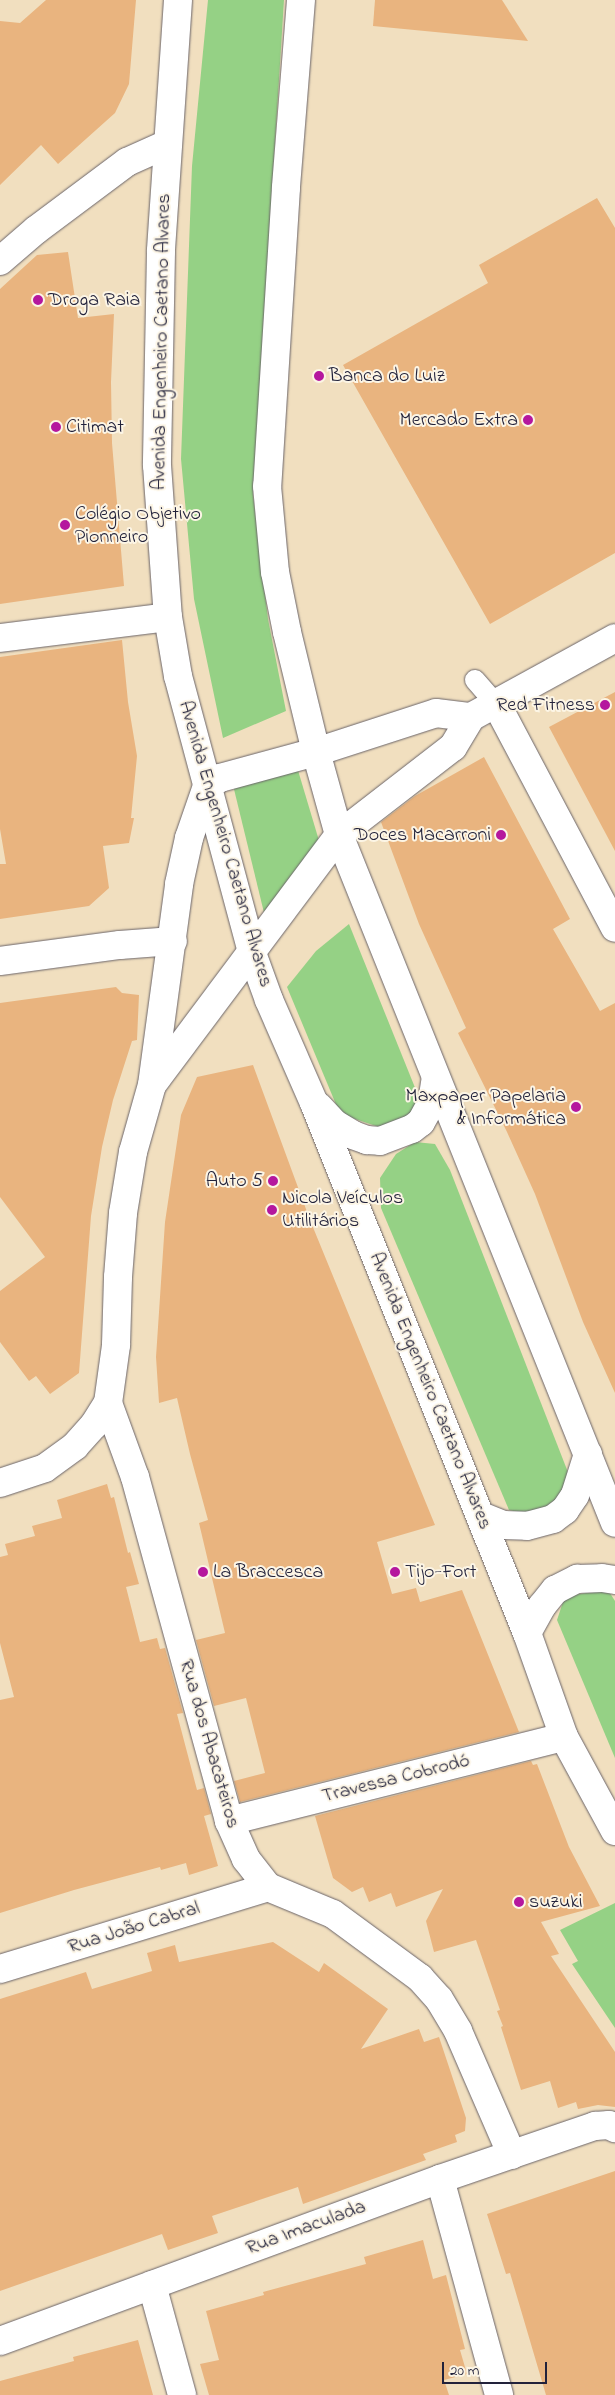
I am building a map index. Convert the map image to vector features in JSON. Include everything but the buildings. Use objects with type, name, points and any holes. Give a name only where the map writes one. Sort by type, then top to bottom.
[{"type":"main road","name":"Avenida Engenheiro Caetano Alvares","points":[[178,0],[161,251],[157,465],[168,617],[178,676],[252,953],[269,1000],[314,1103],[480,1516],[527,1634],[564,1737],[615,1830]]},
{"type":"main road","points":[[301,0],[286,188],[267,486],[275,572],[316,752],[339,835],[615,1523]]},
{"type":"main road","points":[[0,261],[64,208],[127,162],[167,144]]},
{"type":"main road","points":[[0,638],[168,617]]},
{"type":"main road","points":[[0,1483],[45,1468],[75,1446],[94,1425],[108,1403],[115,1353],[123,1213],[133,1152],[152,1085],[173,941],[179,884],[189,838],[207,786],[220,778],[316,752],[436,713],[471,717],[497,705],[615,638]]},
{"type":"main road","points":[[497,705],[615,928]]},
{"type":"main road","points":[[152,1085],[339,835],[453,747],[471,717]]},
{"type":"main road","points":[[0,961],[120,945],[173,941]]},
{"type":"main road","points":[[314,1103],[335,1124],[353,1135],[367,1140],[380,1141],[412,1129],[420,1122],[432,1102],[436,1078]]},
{"type":"main road","name":"Rua dos Abacateiros","points":[[108,1403],[135,1477],[229,1820],[246,1859],[268,1887],[333,1914],[420,1978],[439,1999],[458,2032],[512,2155]]},
{"type":"main road","points":[[480,1516],[503,1525],[527,1526],[553,1519],[565,1510],[575,1495],[588,1454]]},
{"type":"main road","points":[[527,1634],[542,1606],[556,1590],[577,1579],[602,1578],[615,1580]]},
{"type":"main road","name":"Travessa Cobrodó","points":[[229,1820],[564,1737]]},
{"type":"main road","name":"Rua João Cabral","points":[[0,1970],[268,1887]]},
{"type":"main road","name":"Rua Imaculada","points":[[0,2341],[440,2179],[595,2126],[609,2125],[615,2128]]},
{"type":"main road","points":[[440,2179],[499,2395]]},
{"type":"main road","points":[[152,2285],[182,2395]]},
{"type":"lane","points":[[475,680],[497,705]]},
{"type":"green space","points":[[208,0],[284,0],[253,494],[268,619],[286,711],[223,738],[194,599],[181,459],[192,166]]},
{"type":"green space","points":[[297,767],[320,844],[266,921],[232,781]]},
{"type":"green space","points":[[349,924],[420,1100],[410,1117],[382,1128],[340,1114],[287,987],[316,951]]},
{"type":"green space","points":[[415,1142],[435,1144],[450,1170],[571,1480],[560,1499],[531,1515],[509,1510],[381,1208],[380,1178],[396,1154]]},
{"type":"green space","points":[[608,1590],[615,1601],[615,1758],[557,1620],[565,1596]]},
{"type":"green space","points":[[615,1903],[615,2028],[572,1964],[578,1961],[560,1930]]},
{"type":"place","name":"Droga Raia","points":[[38,300]]},
{"type":"place","name":"Banca do Luiz","points":[[319,376]]},
{"type":"place","name":"Mercado Extra","points":[[528,420]]},
{"type":"place","name":"Citimat","points":[[56,427]]},
{"type":"place","name":"Colégio Objetivo Pionneiro","points":[[65,525]]},
{"type":"place","name":"Red Fitness","points":[[605,705]]},
{"type":"place","name":"Doces Macarroni","points":[[501,835]]},
{"type":"place","name":"Maxpaper Papelaria & Informática","points":[[576,1107]]},
{"type":"place","name":"Auto 5","points":[[273,1181]]},
{"type":"place","name":"Nicola Veículos Utilitários","points":[[272,1210]]},
{"type":"place","name":"La Braccesca","points":[[203,1572]]},
{"type":"place","name":"Tijo-Fort","points":[[395,1572]]},
{"type":"place","name":"suzuki","points":[[519,1902]]}]
